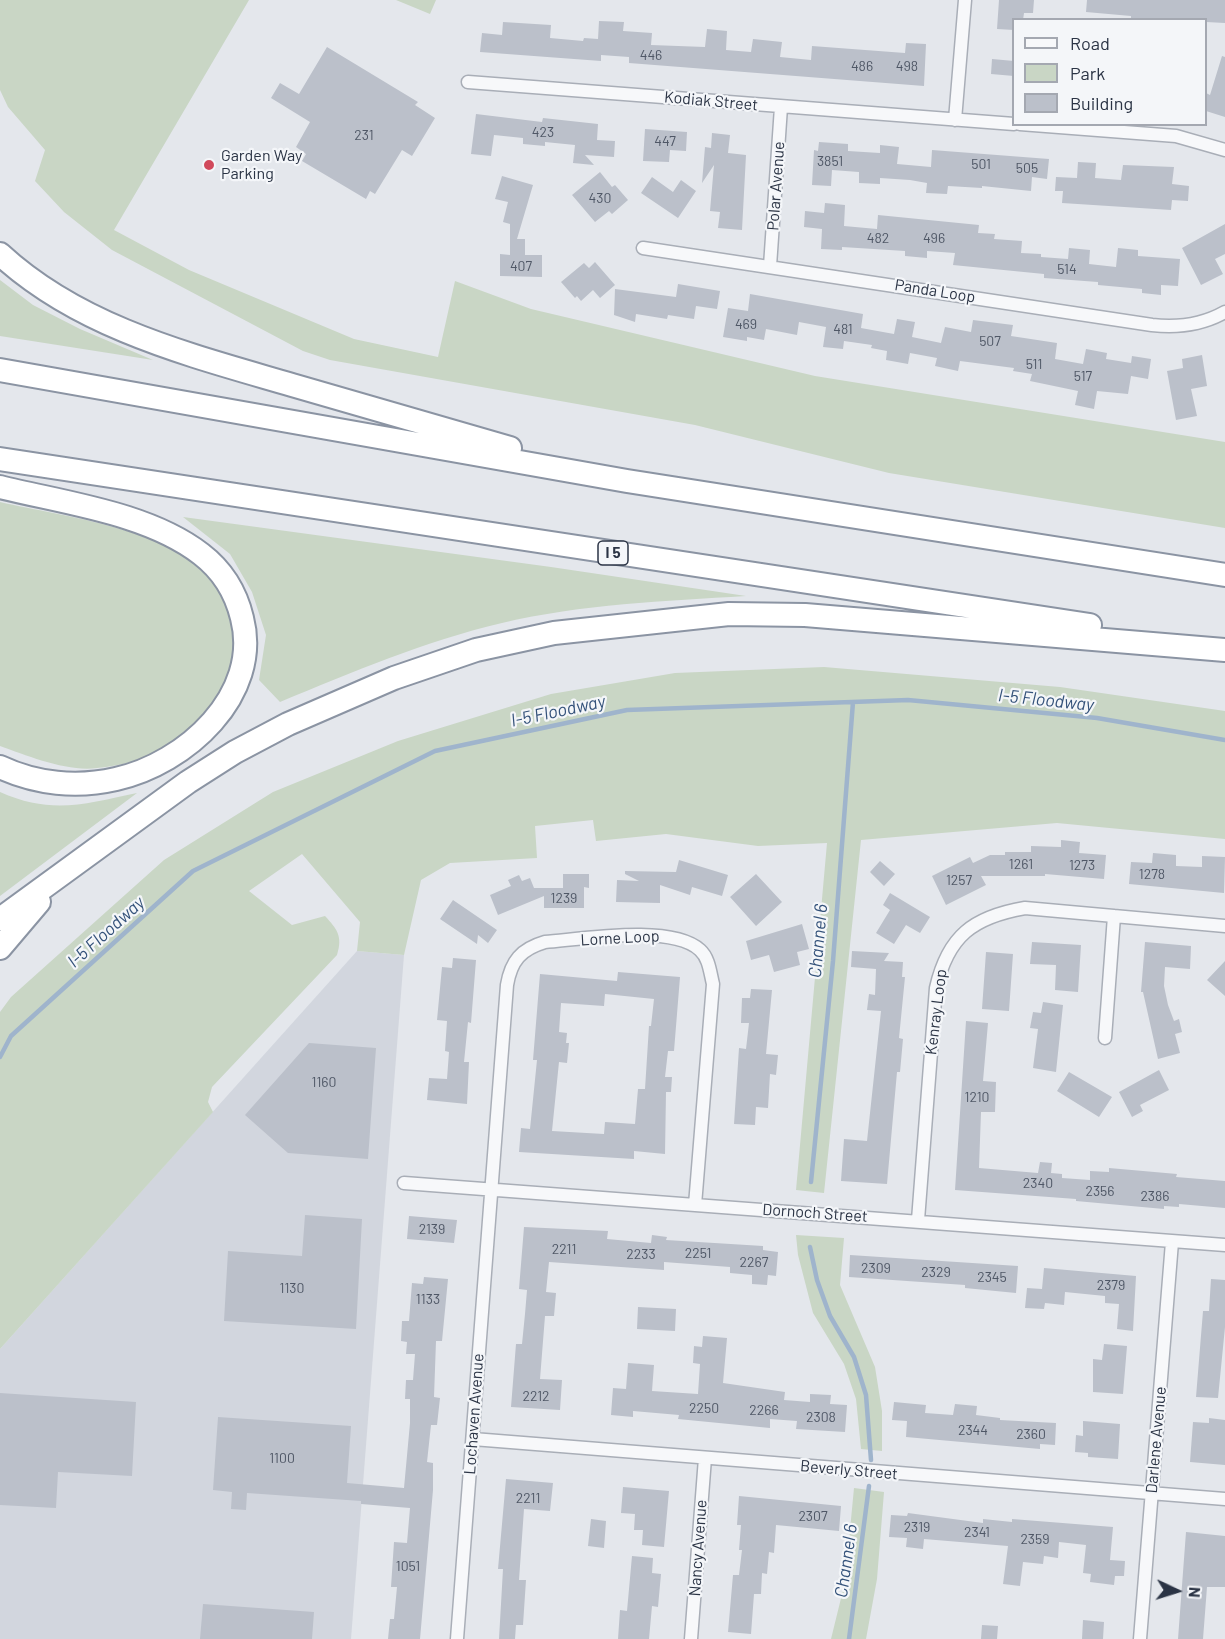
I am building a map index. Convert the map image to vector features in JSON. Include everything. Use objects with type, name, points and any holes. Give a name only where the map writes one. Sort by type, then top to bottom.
[{"type":"highway","points":[[0,254],[43,288],[87,314],[134,335],[194,357],[627,481]]},
{"type":"highway","points":[[0,370],[627,481],[1225,575]]},
{"type":"highway","name":"I 5","points":[[0,459],[1225,648]]},
{"type":"highway","points":[[0,487],[142,522],[201,554],[221,575],[237,598],[246,641],[244,659],[236,687],[221,713],[197,739],[152,766],[117,779],[85,784],[28,778],[0,767]]},
{"type":"highway","points":[[0,919],[188,782],[288,724],[394,678],[476,650],[554,633],[729,614],[805,615],[1225,648]]},
{"type":"highway","points":[[0,948],[61,876]]},
{"type":"street","points":[[955,120],[965,0]]},
{"type":"street","name":"Kodiak Street","points":[[468,82],[1012,124]]},
{"type":"street","name":"Polar Avenue","points":[[770,266],[781,107]]},
{"type":"street","points":[[1046,126],[1176,136],[1225,150]]},
{"type":"street","name":"Panda Loop","points":[[643,248],[1160,326],[1199,323],[1225,312]]},
{"type":"street","name":"Kenray Loop","points":[[918,1220],[936,988],[942,962],[952,945],[974,924],[996,913],[1024,908],[1225,926]]},
{"type":"street","points":[[1105,1038],[1114,916]]},
{"type":"street","name":"Lorne Loop","points":[[490,1189],[507,985],[510,967],[519,954],[531,946],[545,942],[673,936],[688,941],[702,951],[709,966],[713,984],[695,1205]]},
{"type":"street","name":"Dornoch Street","points":[[404,1183],[918,1220],[1225,1245]]},
{"type":"street","name":"Lochaven Avenue","points":[[457,1639],[490,1189]]},
{"type":"street","name":"Darlene Avenue","points":[[1140,1639],[1172,1242]]},
{"type":"street","name":"Beverly Street","points":[[473,1439],[1225,1499]]},
{"type":"street","name":"Nancy Avenue","points":[[691,1639],[705,1458]]},
{"type":"shaded area","points":[[357,951],[404,955],[351,1639],[0,1639],[0,1349]]},
{"type":"green space","points":[[0,0],[249,0],[114,230],[189,270],[354,339],[438,357],[455,281],[531,309],[815,376],[1225,442],[1225,528],[889,473],[695,425],[330,360],[303,351],[112,250],[64,212],[35,181],[45,150],[8,107],[0,90]]},
{"type":"green space","points":[[396,0],[436,0],[430,14]]},
{"type":"green space","points":[[0,280],[33,305],[80,329],[153,360],[0,336]]},
{"type":"green space","points":[[0,502],[114,527],[144,537],[171,548],[195,563],[214,581],[227,602],[233,626],[233,650],[228,674],[217,697],[186,735],[166,748],[124,764],[85,769],[35,758],[0,746]]},
{"type":"green space","points":[[183,517],[746,596],[593,607],[502,623],[417,648],[280,702],[259,680],[266,635],[252,592],[230,554]]},
{"type":"green space","points":[[824,667],[1060,687],[1225,711],[1225,839],[1057,823],[861,840],[824,1193],[796,1190],[827,843],[758,846],[666,834],[596,841],[593,820],[535,826],[537,858],[450,863],[421,880],[404,955],[357,951],[360,922],[302,854],[249,891],[292,925],[325,916],[338,933],[337,955],[212,1087],[208,1102],[213,1112],[0,1349],[0,1012],[11,997],[164,860],[273,792],[398,741],[551,694],[675,673]]},
{"type":"green space","points":[[0,792],[19,799],[52,805],[85,804],[137,793],[0,896]]},
{"type":"green space","points":[[796,1235],[844,1238],[840,1285],[875,1367],[882,1411],[882,1451],[861,1449],[856,1399],[844,1364],[813,1313],[798,1255]]},
{"type":"green space","points":[[854,1488],[884,1492],[877,1579],[866,1639],[831,1639],[845,1582]]},
{"type":"building","points":[[999,0],[1034,0],[1033,13],[1024,13],[1023,18],[1012,18],[1012,30],[997,29]]},
{"type":"building","points":[[1087,0],[1225,0],[1225,23],[1207,22],[1207,18],[1131,18],[1131,16],[1086,12]]},
{"type":"building","points":[[599,21],[624,22],[623,31],[652,33],[651,45],[705,47],[707,29],[727,31],[726,50],[751,52],[753,39],[782,42],[780,57],[811,60],[812,46],[905,53],[906,43],[926,44],[924,86],[629,63],[629,57],[601,55],[601,61],[480,52],[482,33],[502,35],[503,22],[551,25],[550,38],[583,41],[584,38],[598,39]]},
{"type":"building","points":[[327,47],[418,102],[415,105],[435,118],[412,156],[402,150],[375,194],[370,191],[366,199],[302,161],[306,154],[296,147],[310,122],[271,98],[280,83],[299,94]]},
{"type":"building","points":[[1222,56],[1225,57],[1225,117],[1207,111],[1207,94],[1210,95]]},
{"type":"building","points":[[992,59],[1012,61],[1012,76],[991,74]]},
{"type":"building","points":[[476,114],[542,122],[543,118],[598,124],[597,140],[615,141],[614,157],[585,155],[594,165],[573,163],[575,145],[545,142],[545,146],[523,144],[523,138],[494,135],[491,156],[471,154]]},
{"type":"building","points":[[645,129],[687,132],[686,151],[670,150],[669,162],[643,161]]},
{"type":"building","points":[[712,133],[730,135],[728,153],[746,155],[742,230],[718,228],[720,212],[710,211],[714,165],[702,183],[705,147],[711,148]]},
{"type":"building","points":[[819,142],[848,144],[848,151],[880,153],[880,145],[899,147],[897,164],[931,167],[932,150],[1049,159],[1047,179],[1032,177],[1031,191],[982,186],[982,188],[948,186],[947,194],[926,193],[927,183],[910,180],[880,178],[880,184],[859,183],[859,172],[832,170],[831,186],[812,185],[814,150],[818,151]]},
{"type":"building","points":[[1078,162],[1096,163],[1095,178],[1121,180],[1123,165],[1174,167],[1172,184],[1189,186],[1188,201],[1172,200],[1171,210],[1062,203],[1063,191],[1055,191],[1056,177],[1077,178]]},
{"type":"building","points":[[600,172],[612,187],[615,185],[628,200],[612,214],[609,211],[595,222],[572,195]]},
{"type":"building","points":[[502,176],[533,185],[517,239],[525,239],[525,255],[542,255],[542,277],[500,276],[500,254],[510,255],[510,224],[503,222],[508,202],[495,199]]},
{"type":"building","points":[[652,177],[673,192],[681,180],[696,191],[678,218],[641,193]]},
{"type":"building","points":[[825,203],[845,205],[844,226],[877,229],[878,215],[979,225],[978,233],[995,234],[994,239],[1022,241],[1021,253],[1041,254],[1041,257],[1068,259],[1069,248],[1090,250],[1089,264],[1116,267],[1118,248],[1138,250],[1138,256],[1180,259],[1178,286],[1161,285],[1161,295],[1142,293],[1142,289],[1098,285],[1098,282],[1044,278],[1044,274],[953,265],[955,253],[927,251],[927,258],[905,256],[905,251],[842,247],[842,250],[821,249],[822,229],[804,227],[805,211],[824,213]]},
{"type":"building","points":[[1225,224],[1225,254],[1215,259],[1223,274],[1201,285],[1182,248]]},
{"type":"building","points":[[595,262],[615,285],[600,298],[593,290],[581,301],[577,296],[575,298],[561,282],[584,263],[589,268]]},
{"type":"building","points":[[678,284],[720,291],[717,309],[696,306],[694,319],[668,315],[667,319],[636,314],[635,322],[614,315],[615,289],[676,297]]},
{"type":"building","points":[[750,294],[863,314],[861,328],[894,334],[897,319],[915,322],[912,337],[941,343],[945,327],[971,332],[973,320],[1013,325],[1011,336],[1057,343],[1055,359],[1083,364],[1086,349],[1107,353],[1106,359],[1131,363],[1132,356],[1151,359],[1148,379],[1131,376],[1128,394],[1097,391],[1094,409],[1075,405],[1078,391],[1030,381],[1032,374],[1013,371],[1014,368],[960,361],[958,371],[935,366],[937,358],[910,353],[908,364],[886,360],[887,351],[871,348],[872,345],[844,341],[843,349],[823,347],[826,327],[799,322],[797,335],[766,329],[764,340],[747,337],[747,341],[723,337],[728,308],[748,311]]},
{"type":"building","points":[[1202,355],[1207,386],[1191,389],[1197,416],[1176,420],[1167,371],[1183,368],[1182,359]]},
{"type":"building","points":[[1061,840],[1080,842],[1079,853],[1106,855],[1104,879],[1045,874],[1045,876],[981,876],[986,885],[946,905],[932,876],[970,857],[973,863],[990,855],[1005,855],[1005,852],[1031,852],[1031,846],[1061,847]]},
{"type":"building","points":[[1153,853],[1176,855],[1176,866],[1202,867],[1202,856],[1225,857],[1224,893],[1129,884],[1131,862],[1152,863]]},
{"type":"building","points":[[679,860],[728,875],[722,896],[692,887],[690,895],[660,885],[660,903],[616,902],[617,880],[639,881],[625,874],[625,871],[676,872]]},
{"type":"building","points":[[880,861],[895,874],[884,886],[870,872]]},
{"type":"building","points":[[563,874],[589,874],[589,888],[584,887],[584,908],[544,908],[544,896],[498,915],[490,895],[511,886],[508,880],[519,875],[522,881],[530,878],[534,888],[563,888]]},
{"type":"building","points":[[756,874],[782,902],[756,926],[730,897]]},
{"type":"building","points":[[890,893],[930,917],[920,933],[906,925],[894,944],[876,933],[890,910],[883,905]]},
{"type":"building","points":[[453,900],[497,930],[488,943],[478,935],[477,944],[440,919]]},
{"type":"building","points":[[802,924],[809,949],[797,952],[800,965],[774,972],[769,955],[751,960],[746,941]]},
{"type":"building","points":[[1032,942],[1081,945],[1078,992],[1055,990],[1056,965],[1030,964]]},
{"type":"building","points":[[1145,942],[1191,946],[1190,969],[1165,967],[1164,986],[1168,1005],[1174,1021],[1179,1019],[1182,1032],[1175,1034],[1180,1053],[1158,1059],[1143,992],[1141,992]]},
{"type":"building","points":[[852,951],[889,953],[884,961],[903,962],[902,977],[905,977],[899,1038],[903,1039],[900,1072],[897,1072],[887,1184],[841,1181],[844,1139],[867,1141],[881,1011],[867,1010],[869,994],[875,995],[876,969],[851,967]]},
{"type":"building","points":[[986,952],[1013,954],[1009,1011],[982,1009]]},
{"type":"building","points":[[453,958],[476,960],[471,1023],[468,1022],[464,1062],[469,1062],[467,1104],[427,1100],[429,1078],[447,1079],[449,1052],[445,1051],[447,1021],[437,1020],[442,967],[452,968]]},
{"type":"building","points":[[1225,961],[1225,996],[1207,980]]},
{"type":"building","points":[[618,972],[680,977],[674,1051],[668,1051],[665,1077],[672,1077],[671,1092],[666,1092],[665,1154],[634,1151],[634,1159],[519,1152],[521,1128],[530,1129],[537,1060],[533,1060],[540,974],[617,981]],"holes":[[[605,994],[654,999],[651,1026],[649,1026],[645,1089],[638,1089],[635,1124],[605,1122],[604,1134],[552,1131],[559,1062],[567,1063],[569,1043],[566,1043],[567,1033],[559,1032],[561,1003],[604,1006]]]},
{"type":"building","points":[[751,989],[772,990],[766,1054],[778,1055],[776,1075],[770,1074],[768,1108],[756,1107],[755,1125],[734,1124],[739,1048],[746,1049],[749,1023],[741,1023],[742,998],[750,998]]},
{"type":"building","points":[[1043,1002],[1063,1005],[1056,1072],[1033,1068],[1038,1029],[1030,1028],[1033,1012],[1041,1013]]},
{"type":"building","points":[[966,1021],[988,1023],[983,1081],[996,1082],[995,1112],[981,1112],[979,1168],[1038,1173],[1040,1162],[1052,1163],[1051,1173],[1062,1174],[1062,1178],[1090,1180],[1090,1171],[1109,1172],[1109,1168],[1225,1181],[1225,1208],[1179,1204],[1179,1207],[1164,1206],[1164,1209],[1076,1201],[1076,1199],[955,1190]]},
{"type":"building","points":[[309,1043],[376,1048],[368,1159],[288,1153],[245,1115]]},
{"type":"building","points":[[1159,1070],[1169,1090],[1140,1105],[1143,1111],[1132,1117],[1119,1092]]},
{"type":"building","points":[[1069,1072],[1112,1097],[1099,1117],[1057,1091]]},
{"type":"building","points":[[305,1215],[362,1219],[356,1329],[224,1321],[228,1251],[302,1256]]},
{"type":"building","points":[[409,1216],[457,1220],[454,1243],[407,1239]]},
{"type":"building","points":[[524,1227],[608,1231],[607,1239],[651,1243],[652,1235],[667,1237],[666,1240],[763,1246],[763,1250],[778,1252],[776,1276],[768,1275],[767,1285],[752,1284],[752,1275],[730,1273],[730,1267],[664,1262],[664,1270],[549,1262],[546,1292],[556,1293],[554,1316],[545,1316],[540,1379],[562,1380],[560,1410],[511,1407],[516,1344],[522,1344],[527,1290],[519,1289]]},
{"type":"building","points":[[850,1255],[1018,1266],[1016,1293],[965,1288],[965,1285],[849,1277]]},
{"type":"building","points":[[1044,1268],[1136,1276],[1133,1331],[1117,1329],[1119,1304],[1105,1303],[1105,1296],[1065,1292],[1064,1305],[1045,1303],[1044,1309],[1025,1308],[1027,1288],[1042,1289]]},
{"type":"building","points":[[424,1277],[448,1279],[442,1341],[436,1341],[434,1397],[440,1398],[437,1425],[431,1425],[427,1462],[433,1463],[433,1490],[420,1639],[388,1639],[390,1619],[394,1619],[397,1587],[391,1587],[394,1542],[407,1543],[410,1508],[361,1504],[361,1501],[247,1493],[246,1510],[231,1509],[232,1492],[213,1490],[218,1417],[351,1426],[347,1483],[404,1488],[410,1423],[410,1399],[405,1399],[406,1380],[413,1380],[415,1354],[406,1354],[407,1342],[401,1341],[402,1321],[409,1321],[412,1283],[423,1284]]},
{"type":"building","points":[[1211,1279],[1225,1280],[1225,1327],[1218,1398],[1196,1397],[1203,1311],[1209,1311]]},
{"type":"building","points":[[638,1307],[676,1309],[675,1331],[637,1329]]},
{"type":"building","points":[[703,1336],[727,1338],[723,1383],[785,1392],[784,1400],[810,1402],[810,1394],[831,1395],[830,1404],[847,1405],[845,1432],[796,1429],[797,1421],[770,1419],[770,1428],[678,1419],[679,1415],[633,1411],[633,1417],[611,1415],[613,1388],[626,1389],[628,1363],[654,1365],[652,1391],[698,1394],[700,1364],[693,1363],[694,1346],[702,1347]]},
{"type":"building","points":[[1104,1344],[1127,1346],[1123,1394],[1093,1392],[1093,1359],[1102,1360]]},
{"type":"building","points":[[0,1393],[136,1402],[132,1476],[58,1472],[56,1508],[0,1505]]},
{"type":"building","points":[[894,1402],[926,1405],[925,1413],[953,1415],[955,1404],[977,1406],[976,1415],[1000,1418],[1000,1420],[1056,1423],[1055,1445],[1040,1444],[1040,1449],[906,1437],[907,1421],[892,1420]]},
{"type":"building","points":[[1209,1418],[1225,1420],[1225,1465],[1190,1462],[1193,1422],[1209,1423]]},
{"type":"building","points":[[1083,1421],[1120,1424],[1118,1459],[1088,1457],[1088,1453],[1075,1452],[1076,1435],[1083,1436]]},
{"type":"building","points":[[506,1479],[553,1483],[550,1511],[524,1509],[519,1580],[526,1580],[523,1625],[516,1625],[515,1639],[499,1639],[503,1569],[498,1569]]},
{"type":"building","points":[[623,1487],[669,1491],[664,1547],[642,1545],[643,1530],[634,1530],[635,1514],[621,1513]]},
{"type":"building","points":[[739,1496],[841,1506],[839,1531],[776,1525],[774,1553],[769,1552],[767,1574],[762,1573],[761,1594],[754,1594],[751,1634],[728,1632],[733,1575],[739,1575],[742,1550],[739,1550],[741,1525],[737,1525]]},
{"type":"building","points":[[908,1513],[983,1523],[983,1519],[1012,1522],[1012,1519],[1113,1527],[1110,1560],[1125,1561],[1124,1576],[1115,1576],[1114,1585],[1090,1582],[1091,1574],[1083,1573],[1086,1545],[1059,1542],[1058,1558],[1044,1556],[1043,1564],[1023,1562],[1020,1586],[1003,1584],[1008,1546],[924,1539],[923,1549],[906,1547],[907,1538],[889,1537],[891,1515],[907,1516]]},
{"type":"building","points":[[591,1519],[606,1521],[604,1548],[588,1546]]},
{"type":"building","points":[[1186,1532],[1225,1536],[1225,1587],[1207,1587],[1203,1639],[1178,1639]]},
{"type":"building","points":[[632,1556],[653,1558],[652,1573],[661,1574],[658,1607],[652,1606],[649,1639],[618,1639],[620,1610],[627,1611]]},
{"type":"building","points":[[203,1604],[314,1612],[312,1639],[200,1639]]},
{"type":"building","points":[[1083,1620],[1104,1622],[1103,1639],[1082,1639]]},
{"type":"building","points":[[982,1625],[998,1626],[997,1639],[981,1639]]},
{"type":"waterway","name":"I-5 Floodway","points":[[0,1057],[11,1036],[193,871],[435,751],[627,710],[908,700],[1097,718],[1225,740]]},
{"type":"waterway","name":"Channel 6","points":[[811,1182],[833,961],[853,702]]},
{"type":"waterway","name":"Channel 6","points":[[810,1247],[817,1280],[830,1316],[854,1357],[866,1395],[871,1460]]},
{"type":"waterway","name":"Channel 6","points":[[849,1639],[869,1486]]},
{"type":"place","name":"Garden Way Parking","points":[[209,165]]}]
